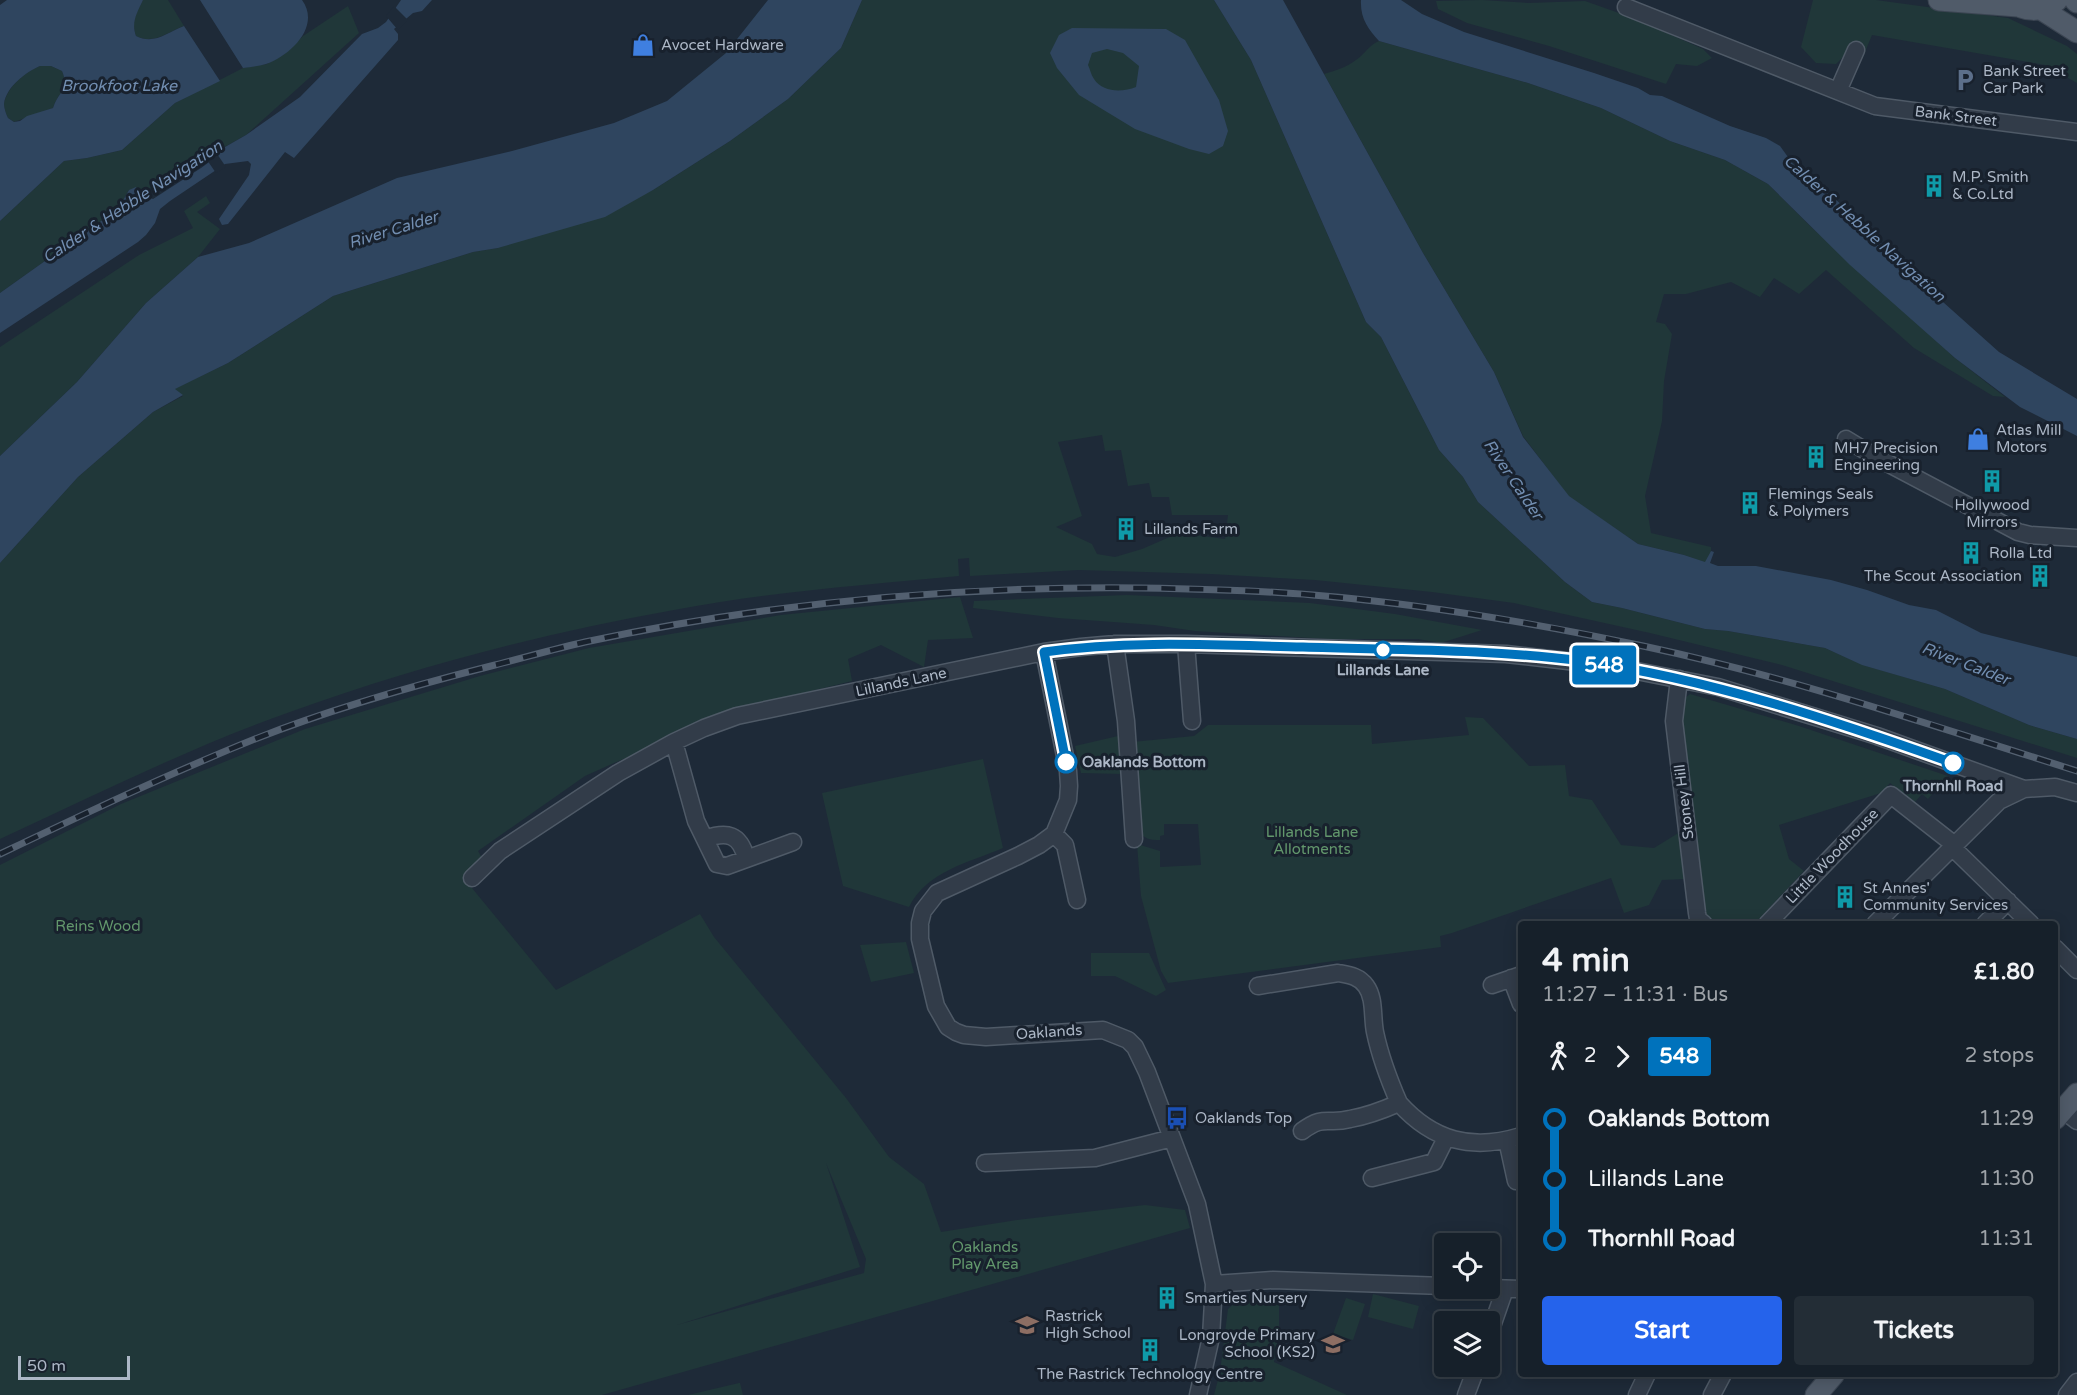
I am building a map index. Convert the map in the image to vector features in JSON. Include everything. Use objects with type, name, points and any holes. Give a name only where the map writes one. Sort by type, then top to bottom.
[{"type":"main road","points":[[1940,0],[2014,3],[2025,9],[2049,5],[2077,32]]},
{"type":"main road","points":[[2062,1115],[2077,1094]]},
{"type":"main road","points":[[1816,1395],[1831,1377]]},
{"type":"street","name":"Bank Street","points":[[1626,7],[1875,106],[2077,132]]},
{"type":"street","points":[[1838,91],[1856,50]]},
{"type":"street","points":[[1846,439],[1883,461],[2018,531],[2030,535],[2077,538]]},
{"type":"street","points":[[1115,644],[1126,721],[1134,839]]},
{"type":"street","name":"Lillands Lane","points":[[472,878],[500,851],[618,773],[704,728],[737,716],[1044,652],[1115,644],[1186,644],[1506,654],[1592,663],[1679,679],[1749,696],[1877,736],[2024,789],[2055,787],[2077,793]]},
{"type":"street","points":[[1186,644],[1192,721]]},
{"type":"street","points":[[1044,652],[1069,786],[1065,811],[1054,834],[1065,845],[1077,900]]},
{"type":"street","name":"Stoney Hill","points":[[1679,679],[1674,721],[1697,913],[1700,921]]},
{"type":"street","points":[[674,742],[696,821],[717,864],[728,866],[793,842]]},
{"type":"street","points":[[1878,921],[2000,801],[2024,789]]},
{"type":"street","name":"Little Woodhouse","points":[[1770,921],[1891,795],[1954,847]]},
{"type":"street","name":"Oaklands","points":[[1054,834],[1018,856],[946,888],[937,893],[928,903],[920,923],[920,939],[936,1006],[948,1028],[964,1035],[986,1037],[1102,1030],[1128,1040],[1142,1060],[1197,1204],[1214,1284],[1211,1337],[1198,1395]]},
{"type":"street","points":[[705,839],[714,836],[731,836],[743,846],[746,858]]},
{"type":"street","points":[[1954,847],[2028,921]]},
{"type":"street","points":[[1988,921],[2008,901]]},
{"type":"street","points":[[2058,951],[2077,970]]},
{"type":"street","points":[[1258,986],[1338,973],[1360,979],[1370,992],[1376,1034],[1389,1077],[1400,1103],[1421,1124],[1446,1138],[1476,1143],[1514,1138],[1516,1181]]},
{"type":"street","points":[[1492,985],[1516,976]]},
{"type":"street","points":[[1302,1131],[1314,1122],[1347,1120],[1372,1114],[1400,1103]]},
{"type":"street","points":[[985,1163],[1095,1158],[1172,1138]]},
{"type":"street","points":[[1372,1178],[1434,1162],[1446,1138]]},
{"type":"street","points":[[1214,1284],[1273,1280],[1434,1286]]},
{"type":"street","points":[[1497,1311],[1505,1289]]},
{"type":"street","points":[[1466,1395],[1473,1377]]},
{"type":"street","points":[[1637,1395],[1646,1377]]},
{"type":"street","points":[[1712,1395],[1721,1377]]},
{"type":"street","points":[[2067,1395],[2077,1382]]},
{"type":"green space","points":[[143,0],[168,0],[184,26],[160,37],[149,39],[136,36],[135,18]]},
{"type":"green space","points":[[862,0],[1214,0],[1251,60],[1366,322],[1381,337],[1439,450],[1463,477],[1478,502],[1565,582],[1592,602],[1705,629],[1825,648],[1863,665],[1945,689],[2029,725],[2077,739],[2077,758],[1782,665],[1514,603],[1315,580],[1211,574],[1079,570],[970,576],[969,558],[958,559],[959,576],[816,590],[709,604],[577,629],[432,666],[337,696],[216,740],[0,839],[0,563],[78,477],[153,412],[183,396],[174,389],[228,363],[333,296],[473,252],[498,248],[653,190],[730,141],[788,99],[841,48]],"holes":[[[1102,435],[1105,451],[1121,450],[1128,486],[1149,483],[1152,497],[1169,497],[1172,515],[1228,515],[1225,539],[1179,533],[1142,549],[1115,557],[1097,554],[1092,544],[1056,527],[1082,516],[1058,442]]]},
{"type":"green space","points":[[1482,0],[1529,3],[1585,1],[1633,18],[1703,49],[1712,58],[1697,66],[1676,64],[1666,84],[1549,46],[1467,23],[1438,9],[1436,1]]},
{"type":"green space","points":[[1813,0],[1876,0],[2008,18],[2067,46],[2077,54],[2077,83],[2045,65],[1872,35],[1863,57],[1856,50],[1850,50],[1836,64],[1816,63],[1801,47]]},
{"type":"green space","points":[[348,6],[359,33],[246,135],[140,194],[129,190],[118,209],[0,293],[0,221],[64,161],[122,150],[175,103],[243,68],[267,64],[283,55],[303,36]]},
{"type":"green space","points":[[1379,41],[1528,83],[1601,108],[1670,141],[1725,160],[1768,184],[1809,225],[1955,358],[2005,397],[1993,396],[1914,348],[1826,270],[1799,294],[1774,278],[1760,297],[1731,282],[1686,294],[1664,294],[1656,322],[1665,324],[1672,334],[1664,381],[1662,421],[1645,496],[1651,533],[1711,547],[1711,551],[1706,563],[1638,544],[1568,496],[1523,436],[1494,372],[1423,253],[1324,74],[1359,58]]},
{"type":"green space","points":[[40,66],[51,66],[62,71],[64,87],[53,108],[14,122],[8,118],[6,113],[4,104],[6,98],[18,81],[28,72]]},
{"type":"green space","points":[[206,196],[210,203],[197,212],[220,229],[198,257],[146,303],[77,382],[0,456],[0,347],[139,255],[193,228],[184,211]]},
{"type":"green space","points":[[1127,595],[1310,603],[1395,614],[1482,630],[1441,643],[1418,639],[1328,639],[1195,631],[973,608],[974,601]]},
{"type":"green space","points":[[960,597],[973,638],[928,640],[924,667],[881,645],[848,659],[852,681],[751,706],[585,776],[478,851],[488,868],[467,882],[556,990],[700,914],[714,937],[846,1098],[889,1157],[924,1184],[941,1232],[1017,1220],[1145,1205],[1185,1210],[1190,1228],[602,1395],[0,1395],[0,865],[121,804],[305,729],[480,676],[589,648],[781,615]],"holes":[[[826,1163],[866,1259],[864,1273],[677,1325],[860,1267]]]},
{"type":"green space","points":[[1690,694],[1799,726],[1948,776],[1928,799],[1922,794],[1915,802],[1890,783],[1881,793],[1779,825],[1789,859],[1804,871],[1757,921],[1713,921],[1705,916],[1680,702]]},
{"type":"green space","name":"Lillands Lane Allotments","points":[[1465,717],[1483,718],[1529,766],[1565,765],[1569,796],[1592,800],[1621,845],[1654,848],[1680,832],[1685,879],[1662,880],[1649,905],[1624,913],[1611,878],[1440,936],[1441,947],[1168,983],[1161,971],[1141,896],[1137,844],[1160,851],[1160,867],[1201,865],[1198,824],[1164,824],[1164,835],[1160,836],[1160,840],[1143,836],[1138,831],[1132,742],[1194,736],[1208,725],[1371,725],[1372,744],[1469,735]]},
{"type":"green space","points":[[1118,736],[1123,774],[1081,773],[1075,746]]},
{"type":"green space","points":[[983,759],[1003,848],[937,876],[926,885],[909,907],[843,886],[822,793]]},
{"type":"green space","points":[[906,942],[914,973],[871,982],[860,945]]},
{"type":"green space","points":[[1091,953],[1149,953],[1166,990],[1156,996],[1115,976],[1091,976]]},
{"type":"green space","points":[[1279,1292],[1279,1332],[1274,1362],[1347,1395],[1214,1395],[1220,1372],[1228,1309],[1244,1295]]},
{"type":"green space","points":[[1373,1294],[1419,1306],[1413,1329],[1368,1317]]},
{"type":"green space","points":[[1346,1298],[1365,1304],[1353,1340],[1333,1334]]},
{"type":"green space","points":[[739,1383],[743,1395],[688,1395]]},
{"type":"water","name":"Brookfoot Lake","points":[[7,0],[143,0],[134,22],[136,36],[154,39],[184,26],[220,81],[175,103],[122,150],[64,161],[0,221],[0,5]],"holes":[[[40,66],[51,66],[62,71],[65,83],[53,108],[27,116],[20,121],[14,122],[8,118],[4,104],[8,92],[23,76]]]},
{"type":"water","points":[[200,0],[302,0],[307,10],[306,29],[293,47],[276,60],[243,68]]},
{"type":"water","name":"Calder & Hebble Navigation","points":[[401,0],[432,0],[422,11],[413,13],[394,29],[398,34],[398,40],[294,158],[285,152],[228,224],[222,225],[219,219],[249,175],[251,164],[248,161],[225,164],[170,201],[160,209],[155,223],[138,242],[0,333],[0,293],[118,209],[129,190],[136,187],[140,194],[153,199],[216,157],[218,151],[246,135],[300,97],[362,34],[386,22]]},
{"type":"water","name":"River Calder","points":[[768,0],[862,0],[841,48],[788,99],[730,141],[653,190],[605,217],[498,248],[473,252],[333,296],[228,363],[175,389],[183,395],[153,412],[78,477],[0,563],[0,456],[77,382],[146,303],[198,257],[249,243],[397,178],[512,151],[614,123],[667,101],[726,53]]},
{"type":"water","name":"River Calder","points":[[1214,0],[1283,0],[1423,253],[1494,372],[1523,437],[1569,496],[1638,544],[1705,562],[1711,551],[1714,552],[1710,563],[1718,566],[1756,566],[1831,580],[1909,605],[1936,610],[1981,633],[2077,657],[2077,739],[2029,725],[1945,689],[1862,665],[1825,648],[1705,629],[1592,602],[1565,582],[1478,502],[1463,477],[1439,450],[1381,337],[1366,322],[1251,60]]},
{"type":"water","name":"Calder & Hebble Navigation","points":[[1361,0],[1401,0],[1422,14],[1464,32],[1594,73],[1638,88],[1650,95],[1662,96],[1730,126],[1766,138],[1780,146],[1793,164],[1842,205],[1934,294],[1999,352],[2077,399],[2077,436],[2020,407],[1955,358],[1850,265],[1768,184],[1725,160],[1670,141],[1601,108],[1528,83],[1379,41],[1366,23]]},
{"type":"water","points":[[1072,28],[1166,29],[1185,40],[1219,100],[1228,131],[1223,146],[1209,154],[1189,149],[1135,129],[1079,95],[1057,68],[1050,53],[1059,35]],"holes":[[[1107,49],[1123,53],[1139,66],[1136,87],[1114,90],[1098,84],[1088,65],[1092,53]]]},
{"type":"pier","points":[[394,6],[408,20],[398,30],[386,16]]},
{"type":"pier","points":[[215,151],[226,167],[216,173],[207,160]]},
{"type":"railway","points":[[0,854],[158,780],[255,739],[342,708],[461,674],[585,642],[723,617],[862,600],[1001,590],[1141,588],[1270,592],[1396,604],[1520,622],[1643,646],[1753,672],[1861,703],[2077,771]]},
{"type":"bus line","name":"548","points":[[1066,762],[1044,652],[1082,646],[1151,643],[1506,654],[1611,666],[1718,687],[1877,736],[1953,763]]},
{"type":"place","name":"Avocet Hardware","points":[[643,45]]},
{"type":"place","name":"Bank Street Car Park","points":[[1965,80]]},
{"type":"place","name":"M.P. Smith & Co.Ltd","points":[[1934,186]]},
{"type":"place","name":"Atlas Mill Motors","points":[[1978,439]]},
{"type":"place","name":"MH7 Precision Engineering","points":[[1816,457]]},
{"type":"place","name":"Hollywood Mirrors","points":[[1992,481]]},
{"type":"place","name":"Flemings Seals & Polymers","points":[[1750,503]]},
{"type":"place","name":"Lillands Farm","points":[[1126,529]]},
{"type":"place","name":"Rolla Ltd","points":[[1971,553]]},
{"type":"place","name":"The Scout Association","points":[[2040,576]]},
{"type":"place","name":"Lillands Lane","points":[[1383,650]]},
{"type":"place","name":"Oaklands Bottom","points":[[1066,762]]},
{"type":"place","name":"Thornhll Road","points":[[1953,763]]},
{"type":"place","name":"St Annes' Community Services","points":[[1845,897]]},
{"type":"place","name":"Oaklands Top","points":[[1177,1118]]},
{"type":"place","name":"Smarties Nursery","points":[[1167,1298]]},
{"type":"place","name":"Rastrick High School","points":[[1027,1325]]},
{"type":"place","name":"Longroyde Primary School (KS2)","points":[[1333,1344]]},
{"type":"place","name":"The Rastrick Technology Centre","points":[[1150,1350]]},
{"type":"park label","name":"Reins Wood","points":[[98,926]]},
{"type":"park label","name":"Oaklands Play Area","points":[[985,1256]]}]
